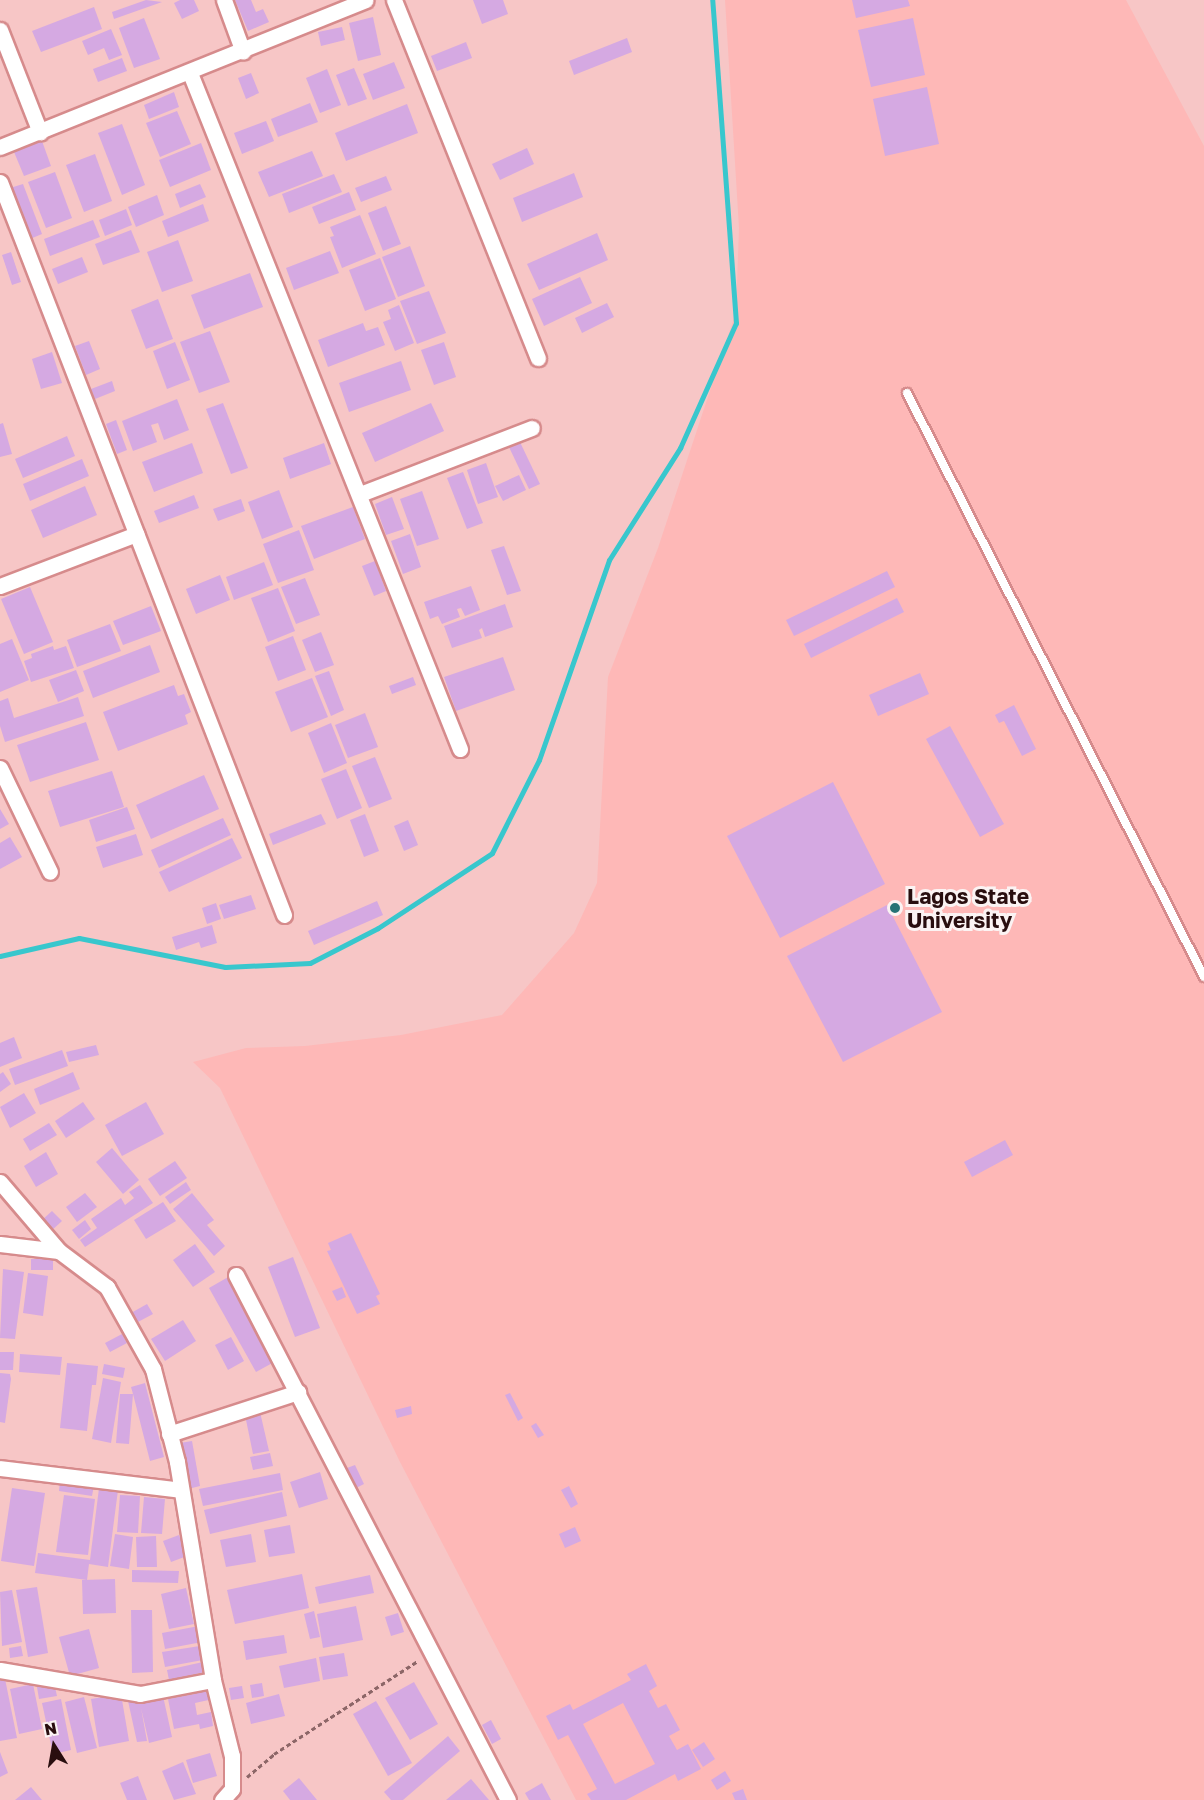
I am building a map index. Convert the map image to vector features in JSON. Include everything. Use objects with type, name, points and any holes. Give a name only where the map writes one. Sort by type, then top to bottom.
[{"type":"street","points":[[224,0],[243,52]]},
{"type":"street","points":[[0,147],[243,52],[366,0]]},
{"type":"street","points":[[394,0],[538,358]]},
{"type":"street","points":[[0,30],[40,132]]},
{"type":"street","points":[[190,73],[460,749]]},
{"type":"street","points":[[0,182],[284,915]]},
{"type":"street","points":[[360,494],[532,428]]},
{"type":"street","points":[[0,586],[136,534]]},
{"type":"street","points":[[0,768],[50,872]]},
{"type":"street","points":[[0,1182],[59,1251],[107,1287],[131,1325],[153,1370],[181,1490],[213,1680],[232,1756],[227,1795]]},
{"type":"street","points":[[0,1244],[59,1251]]},
{"type":"street","points":[[236,1275],[434,1651],[508,1800]]},
{"type":"street","points":[[169,1434],[298,1392]]},
{"type":"street","points":[[0,1468],[181,1490]]},
{"type":"street","points":[[0,1670],[140,1694],[213,1680]]},
{"type":"lane","points":[[907,393],[1204,978]]},
{"type":"path","points":[[227,1795],[274,1754],[434,1651]]},
{"type":"shaded area","name":"Lagos State University","points":[[725,0],[1126,0],[1204,146],[1204,1800],[576,1800],[400,1462],[220,1088],[193,1062],[246,1048],[305,1046],[401,1035],[502,1015],[574,933],[597,883],[608,677],[658,548],[736,312],[739,228]]},
{"type":"building","points":[[146,0],[162,2],[114,19],[112,12]]},
{"type":"building","points":[[180,0],[194,0],[199,11],[182,19],[174,3]]},
{"type":"building","points":[[235,0],[251,0],[256,12],[263,9],[269,22],[248,31]]},
{"type":"building","points":[[473,0],[503,0],[508,14],[482,24]]},
{"type":"building","points":[[852,0],[908,0],[910,6],[856,18]]},
{"type":"building","points":[[94,7],[102,29],[41,52],[32,31]]},
{"type":"building","points":[[373,17],[381,55],[358,61],[349,23]]},
{"type":"building","points":[[144,18],[160,59],[134,68],[119,28]]},
{"type":"building","points":[[913,18],[925,75],[871,87],[858,30]]},
{"type":"building","points":[[342,27],[345,40],[321,46],[318,32]]},
{"type":"building","points":[[111,29],[122,55],[109,60],[104,48],[88,55],[82,41]]},
{"type":"building","points":[[627,38],[632,52],[574,75],[569,61]]},
{"type":"building","points":[[466,42],[472,58],[437,71],[431,56]]},
{"type":"building","points":[[122,58],[127,71],[98,82],[93,69]]},
{"type":"building","points":[[394,62],[405,88],[373,100],[363,74]]},
{"type":"building","points":[[354,68],[367,99],[348,106],[336,75]]},
{"type":"building","points":[[327,69],[341,105],[320,113],[306,78]]},
{"type":"building","points":[[251,73],[259,93],[246,99],[238,78]]},
{"type":"building","points":[[927,87],[939,144],[885,156],[873,99]]},
{"type":"building","points":[[174,92],[179,107],[149,119],[144,105]]},
{"type":"building","points":[[310,103],[318,122],[278,137],[271,119]]},
{"type":"building","points":[[407,104],[418,133],[346,161],[335,133]]},
{"type":"building","points":[[177,111],[191,144],[160,157],[146,123]]},
{"type":"building","points":[[266,121],[274,141],[242,154],[234,133]]},
{"type":"building","points":[[122,124],[145,185],[122,195],[98,133]]},
{"type":"building","points":[[42,141],[51,166],[24,176],[14,152]]},
{"type":"building","points":[[201,143],[211,170],[170,187],[159,160]]},
{"type":"building","points":[[527,148],[534,164],[500,180],[492,164]]},
{"type":"building","points":[[312,151],[323,176],[269,197],[258,172]]},
{"type":"building","points":[[95,154],[112,201],[84,212],[66,165]]},
{"type":"building","points":[[55,172],[72,218],[46,228],[28,182]]},
{"type":"building","points":[[574,173],[583,197],[522,222],[513,198]]},
{"type":"building","points":[[334,174],[342,192],[289,213],[282,194]]},
{"type":"building","points":[[386,176],[392,190],[361,202],[355,188]]},
{"type":"building","points":[[23,184],[42,234],[30,239],[10,188]]},
{"type":"building","points":[[200,184],[206,197],[180,208],[175,194]]},
{"type":"building","points":[[349,192],[356,210],[319,224],[312,207]]},
{"type":"building","points":[[157,195],[164,215],[136,227],[128,207]]},
{"type":"building","points":[[203,204],[209,221],[168,237],[162,221]]},
{"type":"building","points":[[386,206],[401,244],[383,251],[368,213]]},
{"type":"building","points":[[126,209],[132,225],[105,236],[99,220]]},
{"type":"building","points":[[360,215],[376,254],[342,268],[330,237],[334,236],[330,227]]},
{"type":"building","points":[[93,220],[100,237],[50,256],[44,239]]},
{"type":"building","points":[[131,230],[140,252],[103,265],[95,244]]},
{"type":"building","points":[[597,233],[608,260],[539,290],[527,264]]},
{"type":"building","points":[[178,240],[193,281],[162,292],[147,252]]},
{"type":"building","points":[[410,246],[425,286],[398,297],[382,257]]},
{"type":"building","points":[[330,251],[339,273],[294,290],[286,268]]},
{"type":"building","points":[[11,252],[21,282],[12,285],[2,255]]},
{"type":"building","points":[[82,257],[88,272],[58,284],[52,269]]},
{"type":"building","points":[[380,258],[396,299],[365,311],[349,270]]},
{"type":"building","points":[[250,273],[263,307],[204,329],[191,295]]},
{"type":"building","points":[[580,277],[592,303],[544,326],[532,299]]},
{"type":"building","points":[[429,291],[446,333],[417,344],[400,301]]},
{"type":"building","points":[[158,299],[173,339],[146,349],[131,310]]},
{"type":"building","points":[[607,303],[614,317],[582,333],[575,318]]},
{"type":"building","points":[[399,305],[414,343],[395,351],[383,322],[391,319],[388,310]]},
{"type":"building","points":[[363,323],[366,331],[378,327],[385,345],[328,367],[318,340]]},
{"type":"building","points":[[210,331],[230,382],[199,393],[180,342]]},
{"type":"building","points":[[89,341],[100,369],[86,375],[75,346]]},
{"type":"building","points":[[175,342],[190,380],[167,389],[153,351]]},
{"type":"building","points":[[444,342],[456,377],[434,385],[421,350]]},
{"type":"building","points":[[52,352],[62,383],[41,389],[32,359]]},
{"type":"building","points":[[401,361],[411,390],[349,412],[339,383]]},
{"type":"building","points":[[112,381],[115,391],[95,399],[91,389]]},
{"type":"building","points":[[177,399],[189,430],[164,440],[158,423],[151,425],[157,442],[133,451],[122,421]]},
{"type":"building","points":[[223,403],[248,468],[231,474],[206,409]]},
{"type":"building","points":[[431,403],[444,431],[375,462],[362,433]]},
{"type":"building","points":[[116,420],[127,450],[117,454],[106,424]]},
{"type":"building","points":[[3,423],[12,454],[0,457],[0,424]]},
{"type":"building","points":[[67,436],[75,456],[23,478],[15,459]]},
{"type":"building","points":[[519,440],[540,484],[529,489],[508,445]]},
{"type":"building","points":[[192,443],[203,473],[154,492],[142,462]]},
{"type":"building","points":[[324,443],[331,464],[290,479],[283,458]]},
{"type":"building","points":[[82,459],[89,476],[30,501],[23,484]]},
{"type":"building","points":[[486,463],[498,497],[478,504],[467,470]]},
{"type":"building","points":[[463,472],[483,523],[467,529],[447,478]]},
{"type":"building","points":[[519,475],[526,490],[503,501],[495,486]]},
{"type":"building","points":[[85,486],[97,515],[43,538],[31,510]]},
{"type":"building","points":[[279,490],[293,527],[262,539],[248,502]]},
{"type":"building","points":[[422,491],[439,539],[417,546],[400,499]]},
{"type":"building","points":[[194,495],[199,508],[159,523],[154,511]]},
{"type":"building","points":[[392,497],[404,529],[386,535],[375,504]]},
{"type":"building","points":[[241,499],[245,511],[218,521],[213,509]]},
{"type":"building","points":[[353,507],[365,539],[314,559],[301,526]]},
{"type":"building","points":[[299,530],[314,570],[278,583],[263,544]]},
{"type":"building","points":[[410,534],[421,567],[403,574],[391,541]]},
{"type":"building","points":[[504,546],[521,591],[507,595],[491,550]]},
{"type":"building","points":[[375,561],[386,591],[374,596],[362,566]]},
{"type":"building","points":[[264,562],[273,585],[234,600],[226,577]]},
{"type":"building","points":[[887,571],[895,587],[794,636],[786,620]]},
{"type":"building","points":[[220,575],[230,600],[196,614],[186,589]]},
{"type":"building","points":[[305,578],[320,615],[296,624],[281,587]]},
{"type":"building","points":[[471,586],[480,610],[465,616],[461,608],[457,609],[460,617],[442,624],[438,616],[430,619],[424,602]]},
{"type":"building","points":[[30,587],[53,642],[24,654],[1,599]]},
{"type":"building","points":[[278,588],[295,631],[268,642],[251,598]]},
{"type":"building","points":[[897,598],[904,612],[811,658],[804,644]]},
{"type":"building","points":[[505,604],[513,627],[485,637],[482,628],[479,630],[482,638],[452,648],[444,626]]},
{"type":"building","points":[[151,606],[161,631],[123,645],[113,621]]},
{"type":"building","points":[[110,624],[121,651],[77,667],[67,640]]},
{"type":"building","points":[[321,632],[334,665],[315,672],[302,640]]},
{"type":"building","points":[[293,636],[306,670],[278,681],[265,647]]},
{"type":"building","points":[[12,639],[29,680],[0,692],[0,644]]},
{"type":"building","points":[[150,645],[160,672],[93,698],[83,671]]},
{"type":"building","points":[[53,646],[54,650],[66,646],[74,668],[31,682],[24,661],[32,658],[31,654]]},
{"type":"building","points":[[503,657],[515,690],[456,711],[444,677]]},
{"type":"building","points":[[76,670],[84,691],[58,702],[49,680]]},
{"type":"building","points":[[329,671],[344,710],[331,716],[315,676]]},
{"type":"building","points":[[920,673],[929,694],[878,716],[869,695]]},
{"type":"building","points":[[413,677],[416,685],[392,694],[389,686]]},
{"type":"building","points":[[312,678],[328,717],[291,732],[275,692]]},
{"type":"building","points":[[174,685],[178,696],[184,694],[191,712],[185,715],[188,724],[118,751],[103,712]]},
{"type":"building","points":[[78,697],[84,716],[5,742],[0,726],[0,701],[8,698],[14,718]]},
{"type":"building","points":[[1014,705],[1036,749],[1022,756],[1004,721],[999,723],[995,715]]},
{"type":"building","points":[[365,713],[378,747],[348,758],[335,725]]},
{"type":"building","points":[[86,722],[99,760],[30,782],[17,745]]},
{"type":"building","points":[[331,723],[347,763],[324,773],[308,733]]},
{"type":"building","points":[[950,726],[1004,824],[980,837],[926,739]]},
{"type":"building","points":[[375,757],[392,799],[369,808],[352,766]]},
{"type":"building","points":[[346,769],[362,808],[337,819],[321,779]]},
{"type":"building","points":[[112,771],[124,807],[60,827],[48,791]]},
{"type":"building","points":[[204,775],[219,809],[151,839],[136,805]]},
{"type":"building","points":[[833,782],[885,884],[780,938],[727,836]]},
{"type":"building","points":[[127,807],[135,829],[96,842],[89,820]]},
{"type":"building","points":[[0,809],[9,824],[0,829]]},
{"type":"building","points":[[321,814],[326,824],[273,845],[269,834]]},
{"type":"building","points":[[365,814],[379,851],[364,857],[350,820]]},
{"type":"building","points":[[223,818],[231,835],[159,868],[151,850]]},
{"type":"building","points":[[408,820],[418,845],[404,851],[394,826]]},
{"type":"building","points":[[136,834],[143,855],[103,868],[96,847]]},
{"type":"building","points":[[10,837],[22,857],[0,869],[0,843]]},
{"type":"building","points":[[232,838],[242,858],[169,892],[159,872]]},
{"type":"building","points":[[251,895],[256,909],[224,919],[219,905]]},
{"type":"building","points":[[377,901],[383,915],[314,945],[308,931]]},
{"type":"building","points":[[216,903],[221,919],[207,924],[202,908]]},
{"type":"building","points":[[887,905],[942,1012],[843,1062],[787,956]]},
{"type":"building","points":[[212,925],[217,943],[201,948],[199,942],[176,950],[172,937]]},
{"type":"building","points":[[14,1037],[22,1058],[0,1067],[0,1043]]},
{"type":"building","points":[[96,1045],[99,1055],[69,1062],[66,1052]]},
{"type":"building","points":[[62,1050],[68,1066],[15,1085],[9,1069]]},
{"type":"building","points":[[3,1072],[11,1084],[0,1092],[0,1074]]},
{"type":"building","points":[[73,1072],[80,1089],[40,1105],[34,1089]]},
{"type":"building","points":[[24,1093],[36,1113],[10,1128],[0,1107]]},
{"type":"building","points":[[83,1102],[95,1119],[66,1138],[55,1121]]},
{"type":"building","points":[[146,1102],[164,1134],[122,1156],[105,1125]]},
{"type":"building","points":[[49,1123],[57,1135],[30,1151],[23,1139]]},
{"type":"building","points":[[1005,1140],[1013,1155],[972,1177],[964,1162]]},
{"type":"building","points":[[112,1148],[139,1180],[123,1194],[96,1162]]},
{"type":"building","points":[[46,1152],[58,1174],[36,1187],[24,1166]]},
{"type":"building","points":[[175,1161],[187,1178],[160,1196],[148,1179]]},
{"type":"building","points":[[186,1182],[191,1190],[170,1204],[165,1197]]},
{"type":"building","points":[[140,1185],[153,1203],[85,1247],[80,1240],[97,1228],[91,1219],[121,1198],[125,1205],[134,1198],[129,1192]]},
{"type":"building","points":[[85,1193],[97,1207],[77,1222],[66,1207]]},
{"type":"building","points":[[192,1193],[214,1220],[207,1225],[225,1246],[214,1256],[173,1209]]},
{"type":"building","points":[[163,1202],[176,1221],[146,1239],[134,1220]]},
{"type":"building","points":[[52,1211],[62,1221],[50,1232],[41,1221]]},
{"type":"building","points":[[85,1220],[91,1229],[79,1239],[72,1230]]},
{"type":"building","points":[[351,1233],[380,1294],[376,1296],[380,1304],[357,1314],[327,1251],[331,1250],[328,1243]]},
{"type":"building","points":[[195,1244],[215,1272],[193,1287],[173,1260]]},
{"type":"building","points":[[293,1257],[320,1328],[295,1337],[268,1267]]},
{"type":"building","points":[[31,1259],[53,1259],[53,1270],[31,1270]]},
{"type":"building","points":[[3,1269],[24,1272],[15,1339],[0,1338]]},
{"type":"building","points":[[28,1273],[48,1276],[43,1316],[23,1313]]},
{"type":"building","points":[[230,1276],[276,1361],[256,1372],[209,1288]]},
{"type":"building","points":[[342,1287],[346,1297],[337,1301],[332,1291]]},
{"type":"building","points":[[147,1304],[153,1314],[136,1323],[131,1313]]},
{"type":"building","points":[[183,1320],[196,1341],[165,1361],[151,1339]]},
{"type":"building","points":[[122,1334],[127,1343],[110,1352],[105,1343]]},
{"type":"building","points":[[231,1337],[244,1361],[228,1370],[215,1345]]},
{"type":"building","points":[[0,1352],[14,1352],[13,1370],[0,1370]]},
{"type":"building","points":[[20,1354],[62,1357],[60,1375],[19,1372]]},
{"type":"building","points":[[67,1363],[98,1366],[96,1385],[92,1385],[87,1431],[60,1428]]},
{"type":"building","points":[[104,1364],[125,1368],[123,1378],[102,1374]]},
{"type":"building","points":[[0,1373],[10,1374],[11,1379],[5,1423],[0,1422]]},
{"type":"building","points":[[103,1378],[121,1382],[111,1443],[92,1439]]},
{"type":"building","points":[[145,1383],[164,1457],[150,1461],[131,1387]]},
{"type":"building","points":[[510,1393],[523,1418],[518,1421],[505,1395]]},
{"type":"building","points":[[120,1394],[133,1394],[129,1444],[116,1443]]},
{"type":"building","points":[[411,1406],[412,1414],[397,1418],[395,1410]]},
{"type":"building","points":[[260,1412],[269,1451],[253,1454],[245,1415]]},
{"type":"building","points":[[536,1423],[544,1435],[538,1438],[531,1426]]},
{"type":"building","points":[[192,1441],[200,1486],[188,1489],[180,1443]]},
{"type":"building","points":[[270,1453],[273,1466],[253,1470],[250,1457]]},
{"type":"building","points":[[355,1465],[364,1484],[356,1488],[347,1468]]},
{"type":"building","points":[[320,1472],[328,1499],[299,1508],[290,1482]]},
{"type":"building","points":[[280,1473],[283,1490],[203,1506],[199,1489]]},
{"type":"building","points":[[60,1481],[94,1485],[92,1496],[59,1491]]},
{"type":"building","points":[[569,1486],[578,1504],[571,1508],[561,1490]]},
{"type":"building","points":[[12,1488],[45,1493],[34,1566],[1,1561]]},
{"type":"building","points":[[99,1488],[118,1490],[108,1567],[89,1564],[87,1580],[35,1573],[38,1553],[90,1560]]},
{"type":"building","points":[[282,1492],[287,1516],[210,1534],[204,1510]]},
{"type":"building","points":[[64,1495],[95,1499],[88,1555],[56,1552]]},
{"type":"building","points":[[120,1495],[140,1496],[138,1533],[117,1532]]},
{"type":"building","points":[[144,1497],[165,1499],[162,1534],[141,1533]]},
{"type":"building","points":[[290,1525],[295,1553],[269,1557],[264,1530]]},
{"type":"building","points":[[575,1527],[581,1541],[565,1548],[559,1534]]},
{"type":"building","points":[[115,1534],[133,1537],[129,1569],[110,1566]]},
{"type":"building","points":[[251,1534],[256,1562],[226,1567],[220,1540]]},
{"type":"building","points":[[179,1535],[187,1556],[171,1562],[163,1541]]},
{"type":"building","points":[[156,1536],[157,1567],[137,1567],[136,1537]]},
{"type":"building","points":[[132,1570],[179,1571],[178,1583],[132,1582]]},
{"type":"building","points":[[302,1574],[309,1608],[235,1624],[227,1590]]},
{"type":"building","points":[[370,1575],[374,1593],[319,1604],[315,1587]]},
{"type":"building","points":[[115,1579],[116,1613],[83,1614],[82,1580]]},
{"type":"building","points":[[37,1587],[48,1653],[28,1657],[16,1590]]},
{"type":"building","points":[[186,1588],[194,1624],[169,1629],[161,1594]]},
{"type":"building","points":[[12,1590],[22,1642],[2,1646],[0,1592]]},
{"type":"building","points":[[356,1606],[363,1640],[323,1648],[317,1614]]},
{"type":"building","points":[[131,1610],[152,1610],[153,1672],[132,1673]]},
{"type":"building","points":[[314,1611],[320,1637],[310,1639],[304,1614]]},
{"type":"building","points":[[398,1613],[404,1632],[391,1636],[385,1617]]},
{"type":"building","points":[[199,1626],[202,1642],[165,1649],[162,1633]]},
{"type":"building","points":[[89,1629],[99,1668],[70,1676],[59,1637]]},
{"type":"building","points":[[284,1635],[287,1653],[246,1660],[243,1641]]},
{"type":"building","points":[[206,1645],[208,1659],[165,1667],[162,1652]]},
{"type":"building","points":[[21,1646],[23,1656],[10,1658],[9,1648]]},
{"type":"building","points":[[344,1653],[348,1676],[323,1680],[319,1657]]},
{"type":"building","points":[[316,1658],[320,1681],[284,1688],[279,1666]]},
{"type":"building","points":[[203,1662],[205,1672],[169,1680],[167,1670]]},
{"type":"building","points":[[646,1664],[657,1686],[649,1691],[658,1708],[666,1704],[680,1730],[669,1736],[677,1750],[688,1744],[701,1769],[678,1781],[675,1774],[626,1800],[591,1800],[587,1794],[597,1789],[568,1735],[558,1740],[546,1716],[570,1704],[573,1710],[631,1680],[627,1674]],"holes":[[[623,1703],[655,1764],[615,1784],[583,1724]]]},
{"type":"building","points":[[4,1674],[17,1738],[0,1741],[0,1675]]},
{"type":"building","points":[[414,1682],[438,1724],[410,1740],[385,1698]]},
{"type":"building","points":[[54,1683],[57,1696],[39,1699],[37,1687]]},
{"type":"building","points":[[262,1683],[264,1696],[252,1698],[250,1685]]},
{"type":"building","points":[[33,1684],[42,1729],[19,1734],[10,1689]]},
{"type":"building","points":[[210,1686],[213,1699],[195,1703],[197,1715],[211,1712],[213,1726],[200,1729],[199,1724],[174,1729],[168,1699],[194,1694],[189,1690]]},
{"type":"building","points":[[242,1686],[244,1698],[231,1700],[229,1688]]},
{"type":"building","points":[[121,1694],[129,1741],[99,1747],[91,1699]]},
{"type":"building","points":[[279,1694],[285,1716],[251,1724],[246,1703]]},
{"type":"building","points":[[163,1696],[172,1737],[149,1743],[141,1708],[147,1741],[137,1742],[128,1701]]},
{"type":"building","points":[[84,1697],[97,1748],[77,1753],[65,1702]]},
{"type":"building","points":[[61,1699],[71,1750],[53,1754],[42,1703]]},
{"type":"building","points":[[376,1701],[412,1763],[388,1776],[353,1714]]},
{"type":"building","points":[[491,1720],[501,1739],[492,1744],[482,1725]]},
{"type":"building","points":[[448,1736],[460,1751],[403,1800],[391,1800],[384,1792]]},
{"type":"building","points":[[704,1742],[715,1759],[703,1767],[692,1750]]},
{"type":"building","points":[[0,1752],[8,1773],[0,1777]]},
{"type":"building","points":[[210,1753],[217,1776],[193,1783],[186,1760]]},
{"type":"building","points":[[183,1762],[196,1794],[174,1800],[162,1771]]},
{"type":"building","points":[[725,1771],[731,1781],[717,1790],[711,1780]]},
{"type":"building","points":[[138,1776],[147,1800],[127,1800],[120,1783]]},
{"type":"building","points":[[299,1778],[317,1800],[290,1800],[283,1791]]},
{"type":"building","points":[[471,1779],[489,1800],[446,1800]]},
{"type":"building","points":[[542,1783],[551,1800],[529,1800],[525,1793]]},
{"type":"building","points":[[31,1787],[42,1800],[15,1800]]},
{"type":"building","points":[[743,1789],[747,1800],[735,1800],[732,1793]]},
{"type":"waterway","points":[[0,956],[79,938],[225,967],[310,963],[378,928],[492,853],[539,760],[609,560],[680,448],[736,323],[712,0]]},
{"type":"place","name":"Lagos State University","points":[[895,908]]}]
